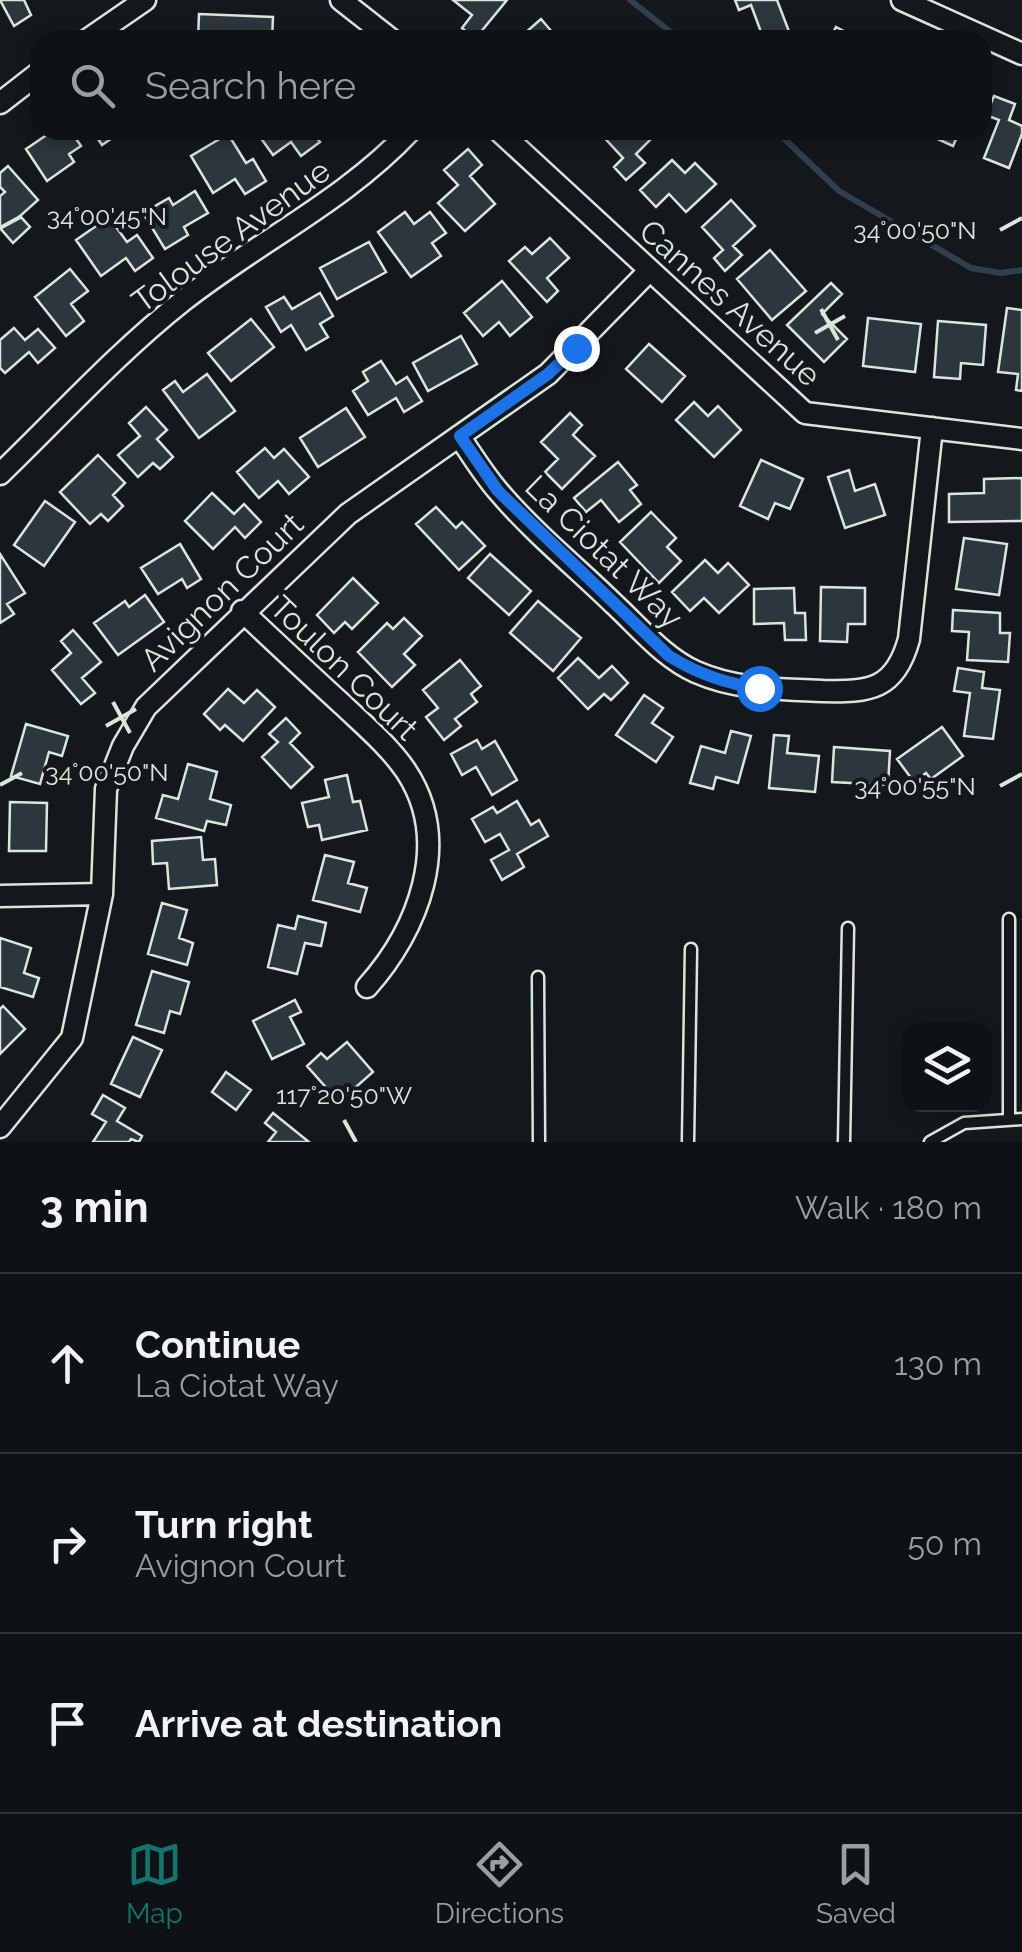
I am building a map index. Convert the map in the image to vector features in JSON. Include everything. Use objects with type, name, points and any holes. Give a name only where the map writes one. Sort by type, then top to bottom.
[{"type":"street","points":[[102,30],[146,0]]},
{"type":"street","points":[[341,0],[379,30]]},
{"type":"street","points":[[902,0],[969,30]]},
{"type":"street","points":[[992,40],[1022,54]]},
{"type":"street","points":[[0,103],[30,80]]},
{"type":"street","name":"Tolouse Avenue","points":[[0,474],[184,300],[353,185],[402,140]]},
{"type":"street","name":"Cannes Avenue","points":[[509,140],[804,413],[1022,440]]},
{"type":"street","name":"Avignon Court","points":[[0,1127],[72,1038],[102,894],[106,790],[123,746],[146,707],[348,514],[548,374],[649,271]]},
{"type":"street","name":"La Ciotat Way","points":[[460,436],[511,505],[650,638],[692,670],[748,687],[847,692],[865,691],[882,684],[904,658],[932,428]]},
{"type":"street","name":"Toulon Court","points":[[242,612],[378,738],[408,773],[418,798],[429,852],[425,883],[403,942],[367,987]]},
{"type":"street","points":[[0,896],[102,894]]},
{"type":"lane","points":[[1009,919],[1009,1120]]},
{"type":"lane","points":[[844,1142],[848,928]]},
{"type":"lane","points":[[688,1142],[691,949]]},
{"type":"lane","points":[[538,977],[539,1142]]},
{"type":"lane","points":[[930,1142],[964,1123],[1022,1119]]},
{"type":"building","points":[[0,0],[24,0],[31,15],[14,26]]},
{"type":"building","points":[[453,0],[507,0],[482,30],[462,28],[472,15]]},
{"type":"building","points":[[735,0],[777,0],[788,30],[760,30],[751,5],[739,10]]},
{"type":"building","points":[[199,14],[273,17],[272,30],[198,30]]},
{"type":"building","points":[[541,19],[550,30],[528,30]]},
{"type":"building","points":[[994,96],[1015,104],[1009,120],[1022,126],[1009,168],[984,158],[999,120],[992,117]]},
{"type":"building","points":[[39,140],[77,140],[81,146],[69,154],[74,162],[47,181],[26,149]]},
{"type":"building","points":[[218,140],[232,140],[246,163],[253,159],[266,181],[245,194],[235,179],[213,193],[191,156]]},
{"type":"building","points":[[262,140],[320,142],[301,156],[291,142],[273,155]]},
{"type":"building","points":[[606,140],[650,140],[636,154],[645,163],[626,180],[614,167],[623,158]]},
{"type":"building","points":[[468,149],[482,165],[470,176],[495,204],[465,231],[438,203],[458,185],[444,170]]},
{"type":"building","points":[[672,160],[685,173],[695,163],[716,184],[686,212],[669,194],[656,207],[640,190]]},
{"type":"building","points":[[8,166],[38,200],[20,216],[30,227],[13,243],[0,228],[0,196],[5,192],[0,187],[0,173]]},
{"type":"building","points":[[195,191],[208,213],[184,227],[188,235],[165,249],[143,213],[169,198],[173,205]]},
{"type":"building","points":[[731,200],[755,226],[733,246],[742,255],[725,271],[714,258],[723,250],[702,227]]},
{"type":"building","points":[[405,212],[414,224],[430,212],[446,233],[432,243],[441,256],[411,277],[378,232]]},
{"type":"building","points":[[109,217],[127,242],[137,235],[153,258],[135,271],[126,258],[101,276],[76,240]]},
{"type":"building","points":[[550,238],[569,258],[547,278],[558,291],[547,302],[509,261],[525,247],[532,254]]},
{"type":"building","points":[[369,242],[386,272],[337,299],[320,268]]},
{"type":"building","points":[[770,250],[806,291],[772,320],[737,279]]},
{"type":"building","points":[[70,269],[88,291],[71,304],[84,321],[66,336],[35,297]]},
{"type":"building","points":[[502,281],[532,317],[510,336],[499,322],[483,336],[464,313]]},
{"type":"building","points":[[831,283],[842,294],[822,314],[847,339],[824,362],[787,325]]},
{"type":"building","points":[[320,293],[333,316],[320,324],[328,337],[306,350],[291,325],[281,332],[266,307],[284,297],[292,309]]},
{"type":"building","points":[[1007,308],[1022,310],[1022,391],[1016,390],[1018,374],[998,372]]},
{"type":"building","points":[[868,318],[921,324],[915,372],[863,366]]},
{"type":"building","points":[[251,319],[274,347],[231,381],[208,353]]},
{"type":"building","points":[[938,321],[986,325],[983,365],[961,363],[960,379],[934,377]]},
{"type":"building","points":[[14,328],[25,340],[38,329],[55,348],[38,363],[29,352],[5,373],[0,368],[0,340]]},
{"type":"building","points":[[461,336],[477,364],[428,391],[413,363]]},
{"type":"building","points":[[649,344],[685,376],[662,402],[626,369]]},
{"type":"building","points":[[381,361],[396,384],[407,377],[422,401],[404,412],[396,398],[368,415],[353,391],[368,381],[363,372]]},
{"type":"building","points":[[207,374],[235,411],[199,438],[163,390],[175,381],[183,392]]},
{"type":"building","points":[[694,402],[708,416],[718,406],[741,430],[714,457],[676,420]]},
{"type":"building","points":[[146,407],[167,430],[157,439],[173,457],[160,469],[153,463],[138,477],[118,455],[140,436],[129,423]]},
{"type":"building","points":[[346,408],[365,437],[318,467],[300,438]]},
{"type":"building","points":[[570,413],[582,425],[573,435],[595,456],[562,489],[545,472],[558,459],[541,442]]},
{"type":"building","points":[[265,448],[274,458],[284,449],[309,477],[289,494],[278,481],[259,498],[237,472]]},
{"type":"building","points":[[98,455],[125,483],[113,495],[123,506],[108,521],[101,514],[90,524],[60,492]]},
{"type":"building","points":[[761,460],[803,479],[790,509],[775,503],[768,519],[740,506]]},
{"type":"building","points":[[618,462],[637,485],[630,490],[641,504],[619,522],[601,500],[586,512],[574,498]]},
{"type":"building","points":[[849,470],[855,491],[875,484],[885,515],[845,528],[828,477]]},
{"type":"building","points":[[1022,478],[1022,521],[949,522],[949,494],[984,493],[984,479]]},
{"type":"building","points":[[212,493],[234,514],[244,504],[261,522],[245,538],[235,527],[213,549],[185,521]]},
{"type":"building","points":[[45,501],[75,522],[44,566],[14,545]]},
{"type":"building","points":[[436,507],[456,528],[462,522],[485,546],[459,570],[416,524]]},
{"type":"building","points":[[651,512],[676,538],[667,547],[681,561],[659,583],[620,542]]},
{"type":"building","points":[[964,538],[1007,544],[999,595],[956,589]]},
{"type":"building","points":[[180,544],[201,579],[187,588],[182,579],[158,594],[141,568]]},
{"type":"building","points":[[0,554],[25,593],[7,604],[14,614],[0,623]]},
{"type":"building","points":[[490,554],[531,591],[509,615],[468,578]]},
{"type":"building","points":[[705,560],[718,573],[728,563],[749,585],[719,613],[704,598],[690,611],[672,592]]},
{"type":"building","points":[[353,578],[378,603],[352,629],[345,622],[334,633],[317,615]]},
{"type":"building","points":[[821,587],[865,588],[865,624],[848,624],[847,642],[820,641]]},
{"type":"building","points":[[794,588],[795,613],[805,613],[806,640],[785,640],[784,623],[754,624],[754,589]]},
{"type":"building","points":[[145,595],[164,622],[118,655],[94,623],[125,601],[129,607]]},
{"type":"building","points":[[538,601],[581,638],[553,671],[510,633]]},
{"type":"building","points":[[953,610],[1000,613],[1000,633],[1010,633],[1008,662],[967,660],[969,632],[952,631]]},
{"type":"building","points":[[404,618],[422,636],[404,654],[415,665],[392,687],[358,652],[387,623],[393,629]]},
{"type":"building","points":[[73,630],[101,662],[82,678],[95,693],[81,704],[52,670],[71,653],[61,641]]},
{"type":"building","points":[[578,658],[599,678],[612,666],[628,683],[611,700],[604,694],[588,709],[558,678]]},
{"type":"building","points":[[460,660],[481,686],[471,694],[477,702],[455,719],[461,726],[444,740],[426,717],[438,708],[423,690]]},
{"type":"building","points":[[958,668],[984,672],[982,688],[1000,690],[993,739],[964,736],[970,693],[954,691]]},
{"type":"building","points":[[228,689],[244,703],[257,690],[275,707],[243,741],[225,725],[220,730],[204,714]]},
{"type":"building","points":[[644,695],[663,708],[652,723],[673,737],[656,762],[616,735]]},
{"type":"building","points":[[286,718],[300,733],[290,743],[313,767],[291,788],[262,757],[278,742],[269,734]]},
{"type":"building","points":[[26,724],[68,736],[62,756],[49,752],[40,784],[11,776]]},
{"type":"building","points":[[942,727],[963,756],[931,779],[926,773],[914,782],[897,759]]},
{"type":"building","points":[[731,731],[751,736],[738,783],[716,777],[713,789],[690,783],[701,746],[725,753]]},
{"type":"building","points":[[774,735],[789,736],[787,753],[819,756],[815,792],[769,788]]},
{"type":"building","points":[[477,740],[482,749],[495,741],[517,780],[492,795],[476,767],[462,775],[451,754]]},
{"type":"building","points":[[834,747],[890,751],[888,785],[832,782]]},
{"type":"building","points":[[188,764],[217,772],[210,799],[231,805],[226,825],[207,821],[204,831],[156,818],[163,795],[178,799]]},
{"type":"building","points":[[347,775],[353,802],[360,801],[367,830],[322,840],[319,825],[308,827],[302,803],[329,797],[325,780]]},
{"type":"building","points":[[517,801],[531,825],[539,820],[548,836],[517,854],[524,867],[502,880],[491,860],[509,850],[500,834],[485,842],[472,819],[493,807],[497,813]]},
{"type":"building","points":[[10,802],[47,803],[46,851],[9,851]]},
{"type":"building","points":[[201,837],[203,860],[215,859],[217,885],[169,889],[167,863],[153,864],[152,841]]},
{"type":"building","points":[[325,855],[354,862],[348,883],[367,888],[360,912],[313,900]]},
{"type":"building","points":[[162,903],[187,910],[179,938],[193,943],[187,965],[148,954]]},
{"type":"building","points":[[298,916],[326,923],[321,946],[305,943],[297,974],[268,967],[278,925],[295,929]]},
{"type":"building","points":[[0,938],[31,948],[24,973],[39,978],[33,997],[0,987]]},
{"type":"building","points":[[152,971],[189,982],[180,1014],[170,1011],[164,1033],[136,1025]]},
{"type":"building","points":[[295,1000],[301,1012],[290,1017],[304,1044],[272,1059],[253,1021]]},
{"type":"building","points":[[3,1006],[25,1029],[0,1054],[0,1009]]},
{"type":"building","points":[[133,1037],[162,1050],[140,1097],[111,1084]]},
{"type":"building","points":[[347,1042],[373,1072],[339,1102],[307,1066],[321,1053],[327,1059]]},
{"type":"building","points":[[226,1072],[251,1090],[236,1110],[212,1092]]},
{"type":"building","points":[[103,1095],[125,1108],[117,1121],[142,1136],[139,1142],[93,1142],[106,1122],[92,1114]]},
{"type":"building","points":[[273,1113],[309,1142],[268,1142],[276,1132],[265,1123]]},
{"type":"waterway","points":[[630,0],[668,30]]},
{"type":"waterway","points":[[785,140],[839,191],[971,268],[1001,273],[1022,270]]},
{"type":"route","points":[[576,348],[548,374],[460,436],[498,491],[669,656],[716,679],[759,688]]}]
